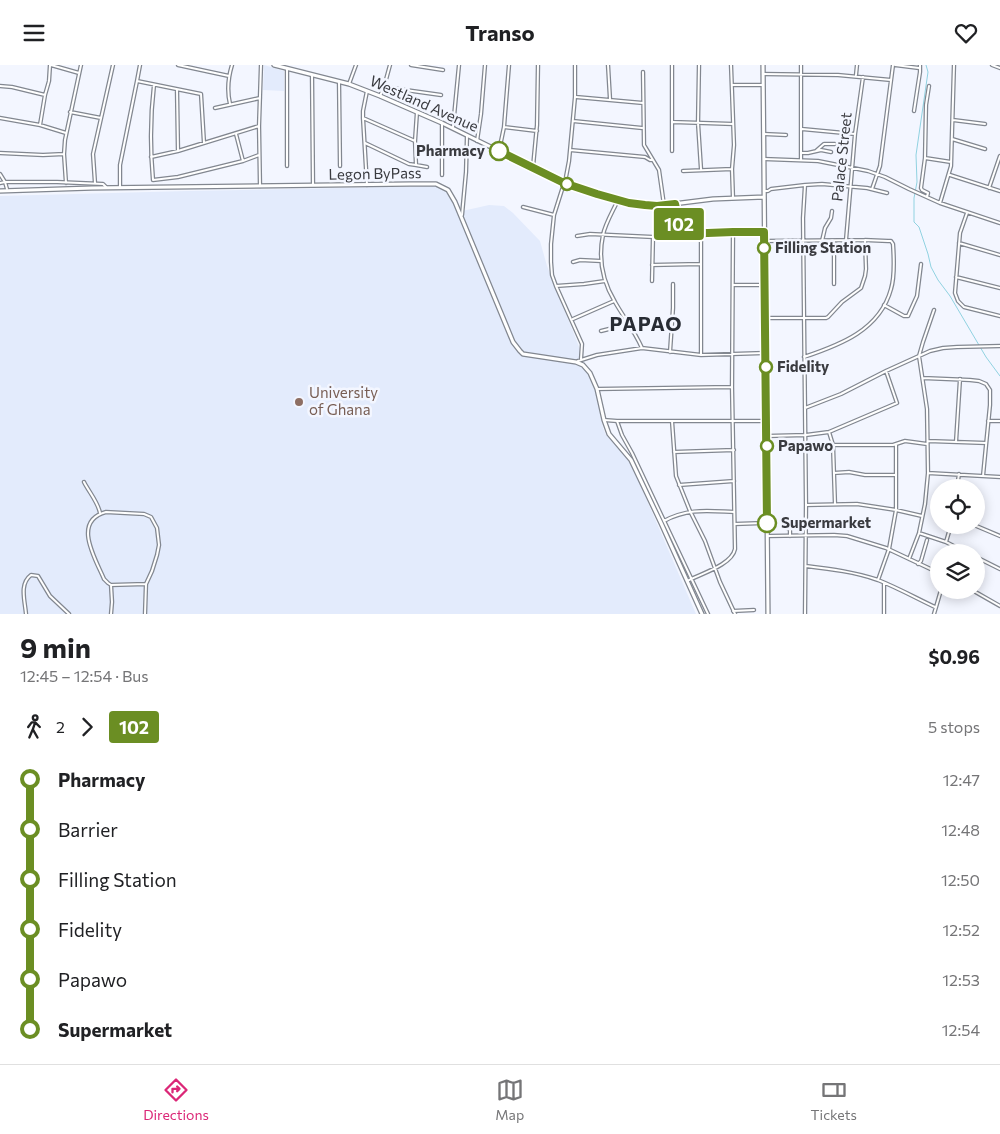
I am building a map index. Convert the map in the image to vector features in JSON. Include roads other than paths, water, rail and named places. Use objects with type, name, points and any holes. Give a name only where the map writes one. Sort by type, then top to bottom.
[{"type":"street","points":[[40,125],[51,65],[79,73]]},
{"type":"street","points":[[66,183],[64,154],[66,133],[81,65]]},
{"type":"street","points":[[95,183],[93,154],[113,65]]},
{"type":"street","points":[[120,188],[120,165],[140,65]]},
{"type":"street","points":[[178,65],[229,76]]},
{"type":"street","points":[[230,105],[228,91],[232,65]]},
{"type":"street","points":[[260,186],[261,65]]},
{"type":"street","name":"Westland Avenue","points":[[274,65],[380,95],[564,183],[618,200],[645,205],[664,205],[704,200],[764,197]]},
{"type":"street","points":[[348,85],[356,65]]},
{"type":"street","points":[[380,95],[390,65]]},
{"type":"street","points":[[411,65],[443,70]]},
{"type":"street","points":[[453,129],[459,65]]},
{"type":"street","points":[[477,141],[485,65]]},
{"type":"street","points":[[499,151],[504,127],[509,65]]},
{"type":"street","points":[[533,167],[537,131],[538,65]]},
{"type":"street","points":[[574,65],[575,97],[567,173],[554,215],[551,236],[552,271],[556,286],[582,344],[581,359]]},
{"type":"street","points":[[608,65],[610,99]]},
{"type":"street","points":[[672,65],[672,151]]},
{"type":"street","points":[[699,65],[698,123],[701,169]]},
{"type":"street","points":[[731,65],[733,198]]},
{"type":"street","points":[[762,65],[768,614]]},
{"type":"street","points":[[801,65],[801,159]]},
{"type":"street","points":[[856,76],[857,65]]},
{"type":"street","points":[[872,189],[881,160],[894,65],[919,67],[920,72],[914,111]]},
{"type":"street","points":[[940,203],[951,163],[954,65]]},
{"type":"street","points":[[992,65],[1000,68]]},
{"type":"street","points":[[287,69],[287,166]]},
{"type":"street","points":[[643,72],[644,145],[659,173],[664,205]]},
{"type":"street","points":[[763,74],[856,76],[891,80]]},
{"type":"street","points":[[312,75],[313,186]]},
{"type":"street","name":"Palace Street","points":[[846,240],[854,135],[863,77]]},
{"type":"street","points":[[137,81],[201,94],[204,143]]},
{"type":"street","points":[[339,82],[340,166]]},
{"type":"street","points":[[154,85],[150,115],[154,187]]},
{"type":"street","points":[[732,85],[763,85]]},
{"type":"street","points":[[0,86],[45,95]]},
{"type":"street","points":[[927,197],[928,193],[921,188],[925,158],[926,105],[929,86]]},
{"type":"street","points":[[384,87],[441,95]]},
{"type":"street","points":[[178,89],[178,151]]},
{"type":"street","points":[[367,91],[363,111],[367,185]]},
{"type":"street","points":[[575,97],[643,103]]},
{"type":"street","points":[[216,108],[260,98]]},
{"type":"street","points":[[70,112],[101,119]]},
{"type":"street","points":[[416,165],[417,112]]},
{"type":"street","points":[[0,118],[40,125],[66,133]]},
{"type":"street","points":[[363,118],[415,141]]},
{"type":"street","points":[[952,119],[985,124]]},
{"type":"street","points":[[573,121],[644,128]]},
{"type":"street","points":[[442,123],[442,175]]},
{"type":"street","points":[[673,123],[733,124]]},
{"type":"street","points":[[151,157],[178,151],[259,126]]},
{"type":"street","points":[[504,127],[537,131]]},
{"type":"street","points":[[802,129],[854,135]]},
{"type":"street","points":[[236,134],[243,161]]},
{"type":"street","points":[[764,134],[786,135]]},
{"type":"street","points":[[462,219],[467,135]]},
{"type":"street","points":[[952,139],[985,149]]},
{"type":"street","points":[[365,143],[409,164],[427,167]]},
{"type":"street","points":[[802,153],[813,153],[824,144],[835,144]]},
{"type":"street","points":[[570,150],[645,157],[653,160]]},
{"type":"street","points":[[816,151],[830,152]]},
{"type":"street","points":[[645,157],[648,152]]},
{"type":"street","points":[[0,153],[64,154]]},
{"type":"street","points":[[153,180],[167,179],[243,161],[259,155]]},
{"type":"street","points":[[989,188],[1000,156]]},
{"type":"street","points":[[925,158],[951,163]]},
{"type":"street","points":[[764,159],[801,159],[829,162],[878,174],[940,203],[1000,223]]},
{"type":"street","points":[[683,171],[732,169]]},
{"type":"street","points":[[0,174],[8,191]]},
{"type":"street","points":[[949,175],[1000,191]]},
{"type":"street","points":[[0,183],[95,183],[103,184],[106,188]]},
{"type":"street","name":"Legon ByPass","points":[[0,191],[154,187],[436,184],[448,190],[455,202],[513,342],[520,351],[523,354],[576,363]]},
{"type":"street","points":[[764,191],[822,184],[872,189],[887,193]]},
{"type":"street","points":[[804,185],[803,318],[806,435],[806,614]]},
{"type":"street","points":[[618,200],[603,235],[601,261],[605,281],[614,301],[628,321],[642,348]]},
{"type":"street","points":[[675,204],[682,234]]},
{"type":"street","points":[[523,207],[554,215]]},
{"type":"street","points":[[822,241],[824,229],[831,218],[832,211]]},
{"type":"street","points":[[968,213],[960,233],[955,293],[961,304],[1000,316]]},
{"type":"street","points":[[687,581],[730,559],[734,555],[735,549],[732,387],[733,232]]},
{"type":"street","points":[[577,236],[590,234],[652,237],[701,233],[764,232]]},
{"type":"street","points":[[701,233],[701,355]]},
{"type":"street","points":[[652,237],[652,281]]},
{"type":"street","points":[[764,241],[865,240],[891,241],[893,243],[890,294],[873,321],[860,333],[837,346],[804,357]]},
{"type":"street","points":[[765,318],[827,318],[861,288],[866,269],[865,240]]},
{"type":"street","points":[[834,241],[834,284]]},
{"type":"street","points":[[959,243],[1000,255]]},
{"type":"street","points":[[573,261],[601,261]]},
{"type":"street","points":[[652,265],[701,264]]},
{"type":"street","points":[[884,305],[904,316],[908,316],[917,296],[921,264]]},
{"type":"street","points":[[956,277],[1000,288]]},
{"type":"street","points":[[556,286],[605,281]]},
{"type":"street","points":[[670,352],[673,309],[672,284]]},
{"type":"street","points":[[733,285],[765,285]]},
{"type":"street","points":[[572,320],[614,301]]},
{"type":"street","points":[[909,559],[919,533],[928,473],[927,409],[919,356],[934,310]]},
{"type":"street","points":[[601,331],[628,321]]},
{"type":"street","points":[[805,408],[842,394],[930,351],[943,348],[1000,346]]},
{"type":"street","points":[[576,363],[581,359],[597,355],[642,348],[701,355],[766,353]]},
{"type":"street","points":[[576,363],[583,365],[590,373],[597,389],[608,434],[631,460],[708,614]]},
{"type":"street","points":[[767,436],[806,435],[829,432],[898,403],[886,371]]},
{"type":"street","points":[[923,379],[979,381],[986,384],[990,390],[983,475]]},
{"type":"street","points":[[956,442],[960,379]]},
{"type":"street","points":[[597,389],[732,387]]},
{"type":"street","points":[[604,420],[766,421]]},
{"type":"street","points":[[617,421],[702,614]]},
{"type":"street","points":[[672,421],[675,472],[679,485],[705,541],[720,582],[735,614]]},
{"type":"street","points":[[988,421],[1000,421]]},
{"type":"street","points":[[829,432],[833,445],[835,504]]},
{"type":"street","points":[[833,445],[896,444],[905,441],[986,443]]},
{"type":"street","points":[[878,580],[889,549],[896,510],[896,444]]},
{"type":"street","points":[[674,452],[734,450]]},
{"type":"street","points":[[834,473],[896,475]]},
{"type":"street","points":[[928,473],[1000,477]]},
{"type":"street","points":[[958,479],[959,474]]},
{"type":"street","points":[[679,485],[734,481]]},
{"type":"street","points":[[84,482],[99,506],[100,513]]},
{"type":"street","points":[[806,505],[857,504],[922,516]]},
{"type":"street","points":[[662,522],[672,516],[690,511],[734,511]]},
{"type":"street","points":[[145,614],[146,584],[159,545],[158,528],[151,517],[144,514],[100,513],[90,523],[88,536],[104,579],[111,585],[146,584]]},
{"type":"street","points":[[735,524],[767,523]]},
{"type":"street","points":[[786,527],[790,530],[790,536]]},
{"type":"street","points":[[985,530],[1000,536]]},
{"type":"street","points":[[919,533],[950,544]]},
{"type":"street","points":[[946,542],[948,534]]},
{"type":"street","points":[[768,536],[848,536],[877,544],[930,569]]},
{"type":"street","points":[[918,564],[921,561],[928,540]]},
{"type":"street","points":[[985,562],[1000,569]]},
{"type":"street","points":[[806,566],[844,571],[878,580],[935,607]]},
{"type":"street","points":[[26,614],[24,583],[29,576],[35,575],[41,580],[50,596],[69,614]]},
{"type":"street","points":[[884,583],[884,614]]},
{"type":"street","points":[[111,585],[111,614]]},
{"type":"street","points":[[985,597],[1000,606]]},
{"type":"street","points":[[934,614],[938,599]]},
{"type":"street","points":[[733,611],[754,610]]},
{"type":"waterway","points":[[926,65],[928,72],[916,155],[917,182],[914,198],[914,222],[919,227],[931,267],[938,280],[1000,376]]},
{"type":"place","name":"Pharmacy","points":[[499,151]]},
{"type":"place","name":"Filling Station","points":[[764,248]]},
{"type":"place","name":"Fidelity","points":[[766,367]]},
{"type":"place","name":"University of Ghana","points":[[299,402]]},
{"type":"place","name":"Papawo","points":[[767,446]]},
{"type":"place","name":"Supermarket","points":[[767,523]]},
{"type":"district","name":"PAPAO","points":[[646,324]]}]
